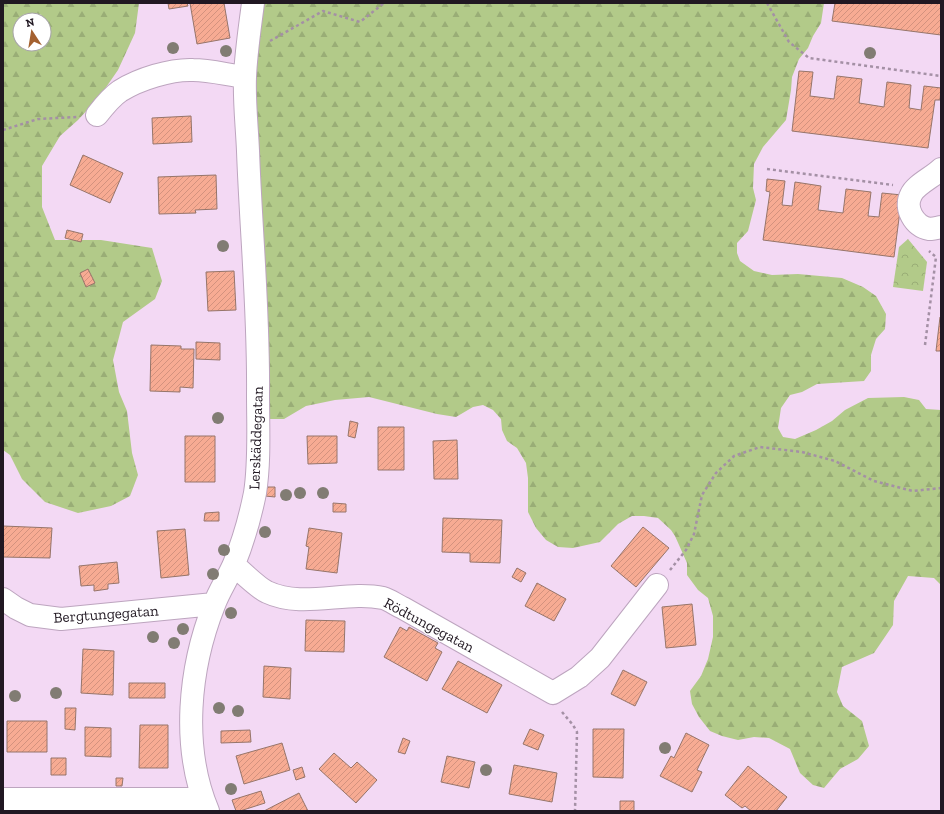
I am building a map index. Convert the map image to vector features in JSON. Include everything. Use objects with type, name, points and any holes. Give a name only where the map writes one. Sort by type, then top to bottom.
[{"type":"street","name":"Lerskäddegatan","points":[[205,805],[193,751],[192,710],[197,663],[214,604],[234,565],[244,536],[254,498],[257,473],[258,367],[245,78],[253,3]]},
{"type":"street","points":[[97,115],[106,103],[119,91],[136,82],[171,72],[193,69],[245,78]]},
{"type":"street","points":[[941,169],[916,188],[910,196],[909,208],[911,215],[920,226],[929,228],[941,227]]},
{"type":"street","name":"Rödtungegatan","points":[[234,565],[266,592],[281,596],[296,599],[356,596],[384,598],[553,693],[579,678],[600,658],[657,586]]},
{"type":"street","name":"Bergtungegatan","points":[[3,599],[30,615],[61,619],[214,604]]},
{"type":"street","points":[[3,798],[205,805]]},
{"type":"path","points":[[247,54],[323,11],[360,22],[384,3]]},
{"type":"path","points":[[767,3],[790,42],[809,58],[941,76]]},
{"type":"path","points":[[3,130],[38,119],[97,115]]},
{"type":"path","points":[[767,169],[916,188]]},
{"type":"path","points":[[925,247],[936,257],[925,345]]},
{"type":"path","points":[[657,586],[686,550],[694,534],[702,495],[716,473],[734,456],[760,447],[802,452],[835,461],[874,480],[913,492],[941,488]]},
{"type":"path","points":[[575,811],[577,732]]},
{"type":"green space","points":[[3,3],[139,3],[135,33],[118,70],[100,96],[78,120],[60,136],[42,166],[42,207],[55,240],[101,240],[152,248],[162,281],[155,299],[123,322],[113,360],[119,392],[127,411],[132,453],[138,475],[130,496],[111,506],[78,513],[45,502],[22,479],[10,455],[3,450]]},
{"type":"green space","points":[[264,3],[824,3],[821,23],[808,48],[799,59],[792,77],[786,120],[763,147],[754,164],[753,188],[756,200],[748,231],[737,243],[737,253],[740,261],[754,271],[772,275],[798,274],[842,278],[863,287],[876,296],[886,314],[885,329],[876,339],[871,355],[871,371],[864,381],[817,384],[802,392],[790,395],[781,408],[778,428],[783,437],[795,439],[816,430],[832,421],[845,410],[868,398],[904,397],[919,400],[926,409],[941,410],[941,585],[934,578],[908,576],[894,601],[893,625],[874,653],[842,667],[837,692],[843,706],[862,721],[869,746],[858,759],[840,769],[824,788],[813,785],[800,773],[790,749],[769,738],[754,737],[738,740],[722,736],[710,731],[699,717],[692,704],[690,691],[701,676],[708,659],[713,637],[713,616],[708,598],[698,590],[687,575],[687,563],[675,536],[671,530],[658,518],[632,516],[618,524],[600,542],[573,548],[558,547],[546,540],[536,528],[528,512],[528,478],[526,463],[517,448],[507,441],[502,430],[501,419],[493,410],[483,405],[473,407],[456,417],[437,414],[369,397],[335,400],[306,406],[284,419],[267,419],[254,86]]},
{"type":"green space","points":[[908,239],[927,262],[923,291],[893,287],[899,247]]},
{"type":"building","points":[[168,3],[187,3],[188,6],[169,9]]},
{"type":"building","points":[[190,3],[224,3],[230,38],[197,44]]},
{"type":"building","points":[[835,3],[941,3],[941,35],[832,21]]},
{"type":"building","points":[[799,71],[813,72],[810,96],[834,99],[837,76],[862,79],[859,103],[884,107],[887,82],[911,85],[909,108],[921,110],[924,86],[941,88],[940,100],[935,100],[928,148],[792,131]]},
{"type":"building","points":[[191,116],[192,142],[153,144],[152,118]]},
{"type":"building","points":[[83,155],[123,173],[110,203],[70,185]]},
{"type":"building","points":[[216,175],[217,209],[195,210],[196,213],[159,214],[158,177]]},
{"type":"building","points":[[767,179],[785,181],[782,205],[792,206],[795,182],[821,186],[818,210],[843,213],[846,189],[871,192],[868,216],[879,217],[882,193],[902,195],[894,257],[763,240],[770,192],[766,191]]},
{"type":"building","points":[[67,230],[83,234],[81,242],[65,238]]},
{"type":"building","points":[[88,269],[95,283],[86,287],[80,273]]},
{"type":"building","points":[[234,271],[236,310],[208,311],[206,272]]},
{"type":"building","points":[[940,317],[941,351],[936,351]]},
{"type":"building","points":[[196,342],[220,343],[220,360],[196,359]]},
{"type":"building","points":[[151,345],[181,346],[181,349],[194,349],[193,388],[180,387],[180,392],[150,391]]},
{"type":"building","points":[[350,421],[358,423],[355,438],[348,436]]},
{"type":"building","points":[[378,427],[404,427],[404,470],[378,470]]},
{"type":"building","points":[[185,436],[215,436],[215,482],[185,482]]},
{"type":"building","points":[[307,436],[337,436],[337,463],[308,464]]},
{"type":"building","points":[[457,440],[458,479],[434,479],[433,441]]},
{"type":"building","points":[[265,487],[275,487],[275,497],[265,496]]},
{"type":"building","points":[[333,503],[346,504],[346,512],[333,512]]},
{"type":"building","points":[[219,512],[219,521],[204,521],[205,513]]},
{"type":"building","points":[[443,518],[502,520],[500,563],[470,562],[470,553],[442,552]]},
{"type":"building","points":[[3,526],[52,528],[50,558],[3,557]]},
{"type":"building","points":[[643,527],[669,548],[636,587],[611,566]]},
{"type":"building","points":[[309,528],[342,533],[337,573],[306,569],[309,547],[306,546]]},
{"type":"building","points":[[185,529],[189,575],[161,578],[157,531]]},
{"type":"building","points":[[117,562],[119,583],[108,584],[108,589],[94,591],[94,585],[81,586],[79,566]]},
{"type":"building","points":[[517,568],[526,573],[521,582],[512,577]]},
{"type":"building","points":[[537,583],[566,599],[554,621],[525,606]]},
{"type":"building","points":[[692,604],[696,645],[666,648],[662,607]]},
{"type":"building","points":[[306,620],[345,621],[344,652],[305,651]]},
{"type":"building","points":[[400,627],[407,631],[409,627],[438,643],[435,648],[442,652],[427,681],[384,657]]},
{"type":"building","points":[[83,649],[114,651],[113,695],[81,693]]},
{"type":"building","points":[[458,661],[502,685],[487,713],[442,689]]},
{"type":"building","points":[[264,666],[291,668],[290,699],[263,697]]},
{"type":"building","points":[[623,670],[647,682],[635,706],[611,694]]},
{"type":"building","points":[[129,683],[165,683],[165,698],[129,698]]},
{"type":"building","points":[[65,708],[76,708],[75,730],[65,729]]},
{"type":"building","points":[[7,721],[47,721],[47,752],[7,752]]},
{"type":"building","points":[[140,725],[168,725],[168,768],[139,768]]},
{"type":"building","points":[[85,727],[111,728],[111,757],[85,756]]},
{"type":"building","points":[[530,729],[544,735],[538,750],[523,744]]},
{"type":"building","points":[[593,729],[624,729],[623,778],[593,777]]},
{"type":"building","points":[[250,730],[251,742],[221,743],[221,731]]},
{"type":"building","points":[[686,733],[709,745],[697,770],[702,772],[692,792],[660,776],[671,756],[674,758]]},
{"type":"building","points":[[403,738],[410,741],[405,754],[398,752]]},
{"type":"building","points":[[282,743],[290,770],[244,784],[236,756]]},
{"type":"building","points":[[334,753],[351,768],[357,762],[377,780],[356,803],[319,769]]},
{"type":"building","points":[[447,756],[475,762],[469,788],[441,782]]},
{"type":"building","points":[[51,758],[66,758],[66,775],[51,775]]},
{"type":"building","points":[[514,765],[557,773],[552,802],[509,794]]},
{"type":"building","points":[[748,766],[787,797],[776,811],[751,811],[745,806],[742,808],[725,795]]},
{"type":"building","points":[[302,767],[305,777],[296,780],[293,770]]},
{"type":"building","points":[[116,778],[123,778],[122,786],[116,786]]},
{"type":"building","points":[[261,791],[265,803],[236,811],[232,800]]},
{"type":"building","points":[[299,793],[308,811],[264,811]]},
{"type":"building","points":[[620,801],[634,801],[634,811],[620,811]]}]
